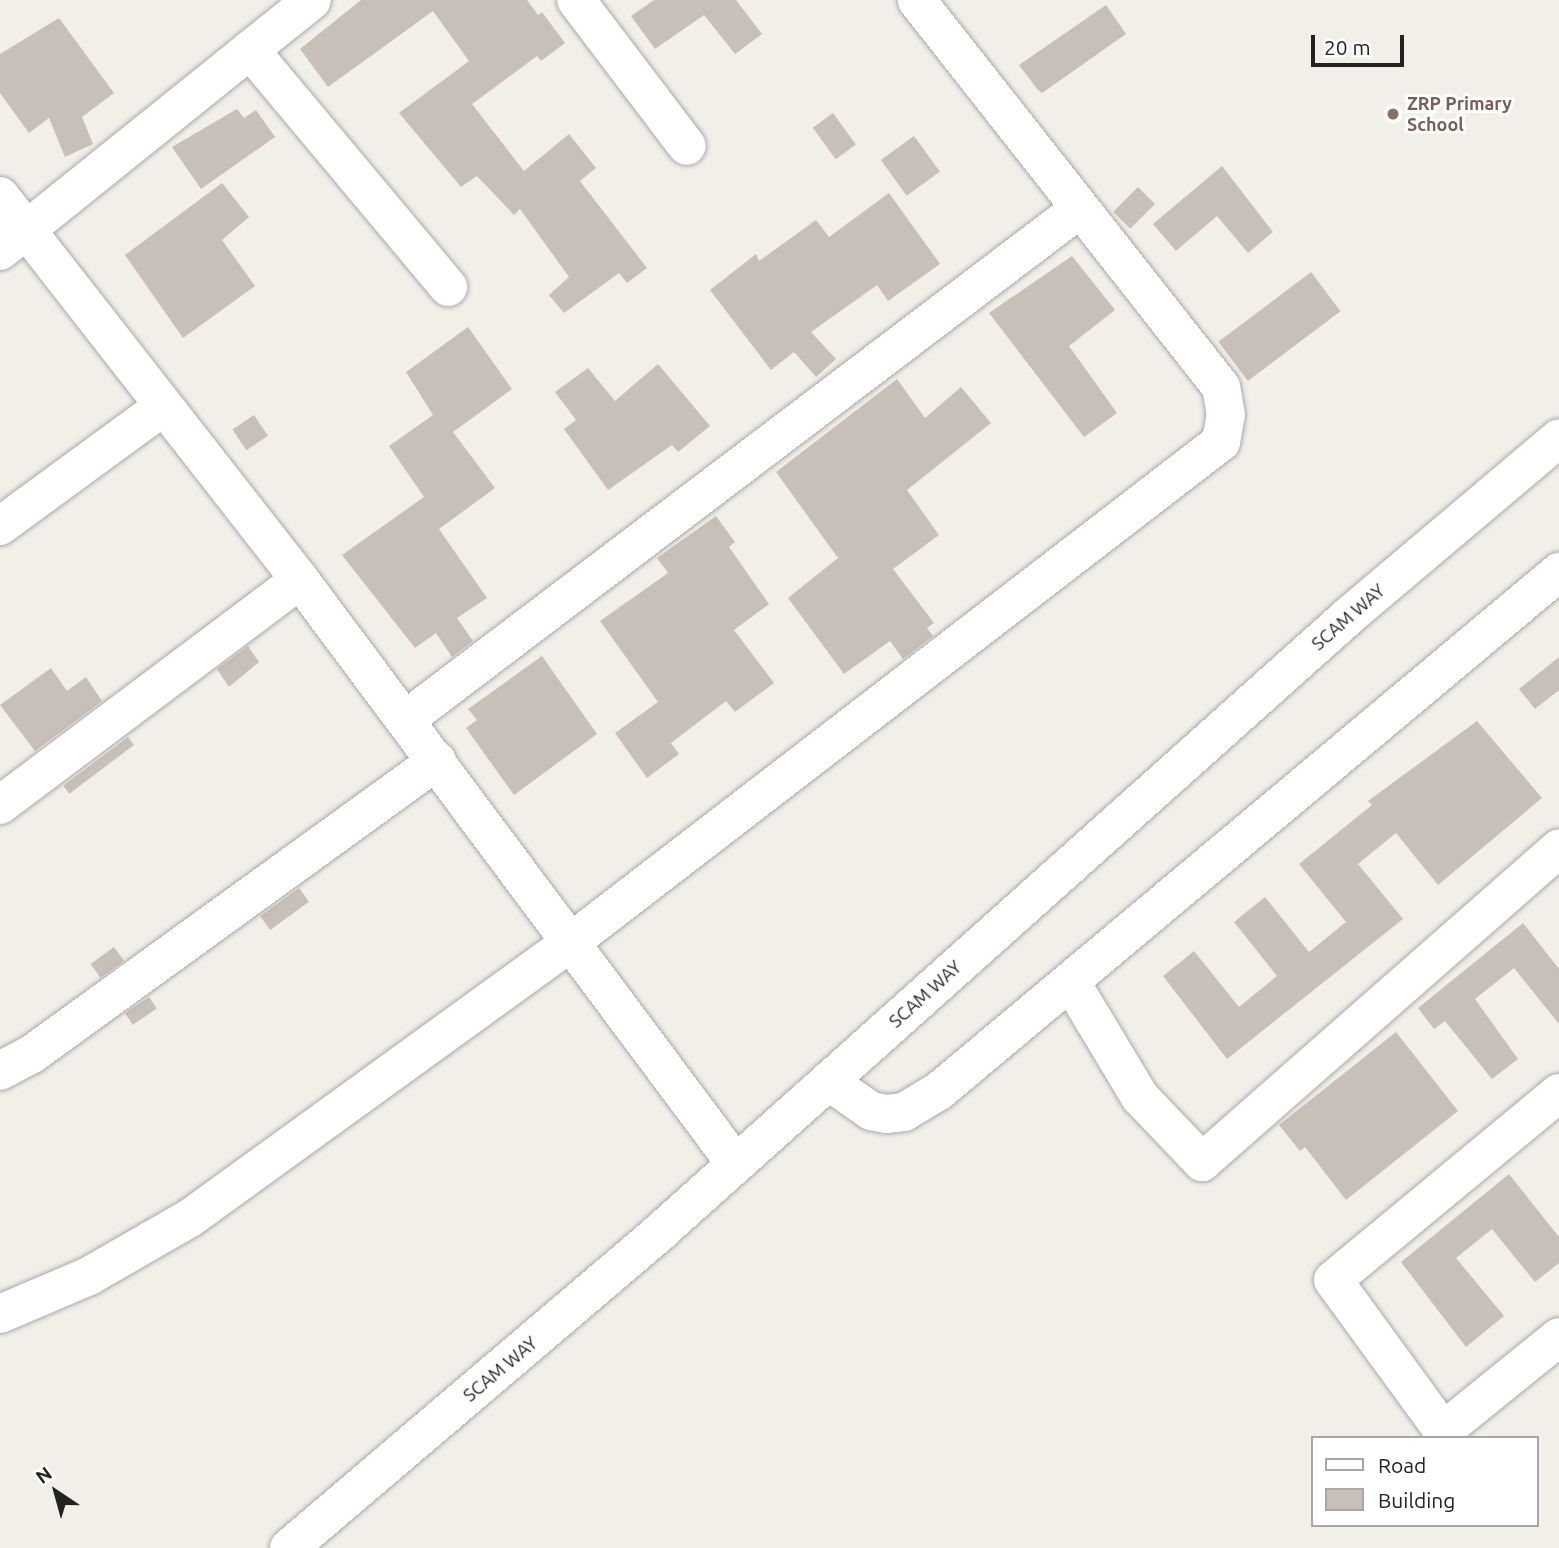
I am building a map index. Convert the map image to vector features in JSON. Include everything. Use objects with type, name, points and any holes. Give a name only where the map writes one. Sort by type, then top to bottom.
[{"type":"street","points":[[14,241],[312,0]]},
{"type":"street","points":[[576,0],[687,146]]},
{"type":"street","points":[[0,1314],[89,1276],[190,1219],[571,942],[1221,442],[1226,415],[1221,387],[1078,210],[917,0]]},
{"type":"street","points":[[250,50],[449,287]]},
{"type":"street","points":[[0,196],[14,241],[164,406],[437,761],[735,1163]]},
{"type":"street","points":[[405,720],[1078,210]]},
{"type":"street","points":[[0,526],[164,406]]},
{"type":"street","name":"SCAM WAY","points":[[289,1548],[735,1163],[1351,614],[1559,438]]},
{"type":"street","points":[[828,1081],[871,1111],[904,1112],[939,1091],[1072,984],[1559,572]]},
{"type":"street","points":[[0,805],[300,580]]},
{"type":"street","points":[[0,1071],[43,1046],[437,761]]},
{"type":"street","points":[[1072,984],[1140,1097],[1202,1162],[1559,848]]},
{"type":"street","points":[[1559,1093],[1333,1280],[1443,1431],[1559,1337]]},
{"type":"building","points":[[361,0],[527,0],[538,15],[542,12],[565,43],[541,61],[537,56],[472,104],[524,171],[569,134],[596,168],[580,181],[647,268],[627,283],[619,273],[564,313],[549,295],[569,277],[520,209],[514,215],[477,176],[461,187],[399,113],[469,61],[433,11],[328,87],[300,49]]},
{"type":"building","points":[[654,0],[736,0],[762,34],[735,54],[704,15],[655,49],[631,16]]},
{"type":"building","points":[[1106,5],[1126,34],[1042,93],[1038,90],[1019,65]]},
{"type":"building","points":[[59,18],[114,93],[82,117],[93,144],[65,157],[49,118],[29,133],[0,93],[0,54]]},
{"type":"building","points":[[237,109],[244,118],[256,110],[275,137],[201,189],[172,147]]},
{"type":"building","points":[[833,113],[856,145],[836,159],[813,128]]},
{"type":"building","points":[[914,136],[940,172],[907,196],[881,160]]},
{"type":"building","points":[[1222,166],[1273,232],[1248,253],[1217,216],[1176,251],[1153,224]]},
{"type":"building","points":[[222,183],[249,217],[222,240],[255,286],[183,338],[125,255]]},
{"type":"building","points":[[1138,187],[1155,204],[1130,229],[1113,212]]},
{"type":"building","points":[[889,193],[940,264],[888,301],[877,285],[811,332],[836,359],[816,377],[794,352],[771,370],[710,290],[756,254],[759,261],[816,220],[829,237]]},
{"type":"building","points":[[1072,256],[1115,310],[1069,346],[1117,413],[1084,437],[989,313]]},
{"type":"building","points":[[1311,272],[1340,311],[1248,381],[1218,342]]},
{"type":"building","points":[[468,327],[512,389],[453,432],[495,488],[439,529],[487,598],[457,618],[473,641],[452,657],[436,633],[415,648],[342,555],[424,497],[389,446],[433,415],[406,372]]},
{"type":"building","points":[[658,364],[710,426],[678,452],[672,445],[608,490],[564,429],[576,420],[555,392],[588,368],[615,401]]},
{"type":"building","points":[[897,379],[925,418],[961,387],[991,423],[907,490],[939,535],[893,569],[934,623],[927,628],[933,636],[903,659],[890,641],[844,674],[788,598],[838,558],[776,472]]},
{"type":"building","points":[[254,415],[268,436],[246,450],[232,430]]},
{"type":"building","points":[[716,516],[735,542],[729,547],[769,604],[734,630],[774,683],[735,712],[726,701],[671,743],[679,754],[647,778],[615,733],[658,702],[600,621],[668,573],[657,558]]},
{"type":"building","points":[[248,646],[259,662],[229,687],[217,669]]},
{"type":"building","points":[[542,656],[597,734],[514,795],[466,728],[477,720],[468,709]]},
{"type":"building","points":[[1559,657],[1559,690],[1535,709],[1519,689]]},
{"type":"building","points":[[51,668],[67,691],[86,677],[102,701],[35,751],[0,705]]},
{"type":"building","points":[[1477,721],[1542,798],[1438,885],[1396,833],[1358,864],[1403,919],[1227,1059],[1163,976],[1194,951],[1239,1007],[1277,976],[1234,922],[1265,897],[1309,952],[1346,922],[1299,864],[1372,805],[1368,801]]},
{"type":"building","points":[[128,737],[134,745],[69,794],[63,786]]},
{"type":"building","points":[[299,888],[309,902],[270,930],[260,916]]},
{"type":"building","points":[[1523,923],[1559,969],[1559,1024],[1514,968],[1475,999],[1518,1059],[1492,1079],[1445,1021],[1434,1029],[1418,1008]]},
{"type":"building","points":[[114,947],[124,961],[101,978],[91,964]]},
{"type":"building","points":[[149,997],[157,1009],[133,1025],[125,1013]]},
{"type":"building","points":[[1396,1032],[1458,1111],[1346,1200],[1305,1147],[1300,1151],[1279,1125]]},
{"type":"building","points":[[1509,1174],[1559,1237],[1559,1263],[1535,1282],[1492,1229],[1456,1258],[1504,1316],[1466,1347],[1401,1262]]},
{"type":"place","name":"ZRP Primary School","points":[[1393,114]]}]
